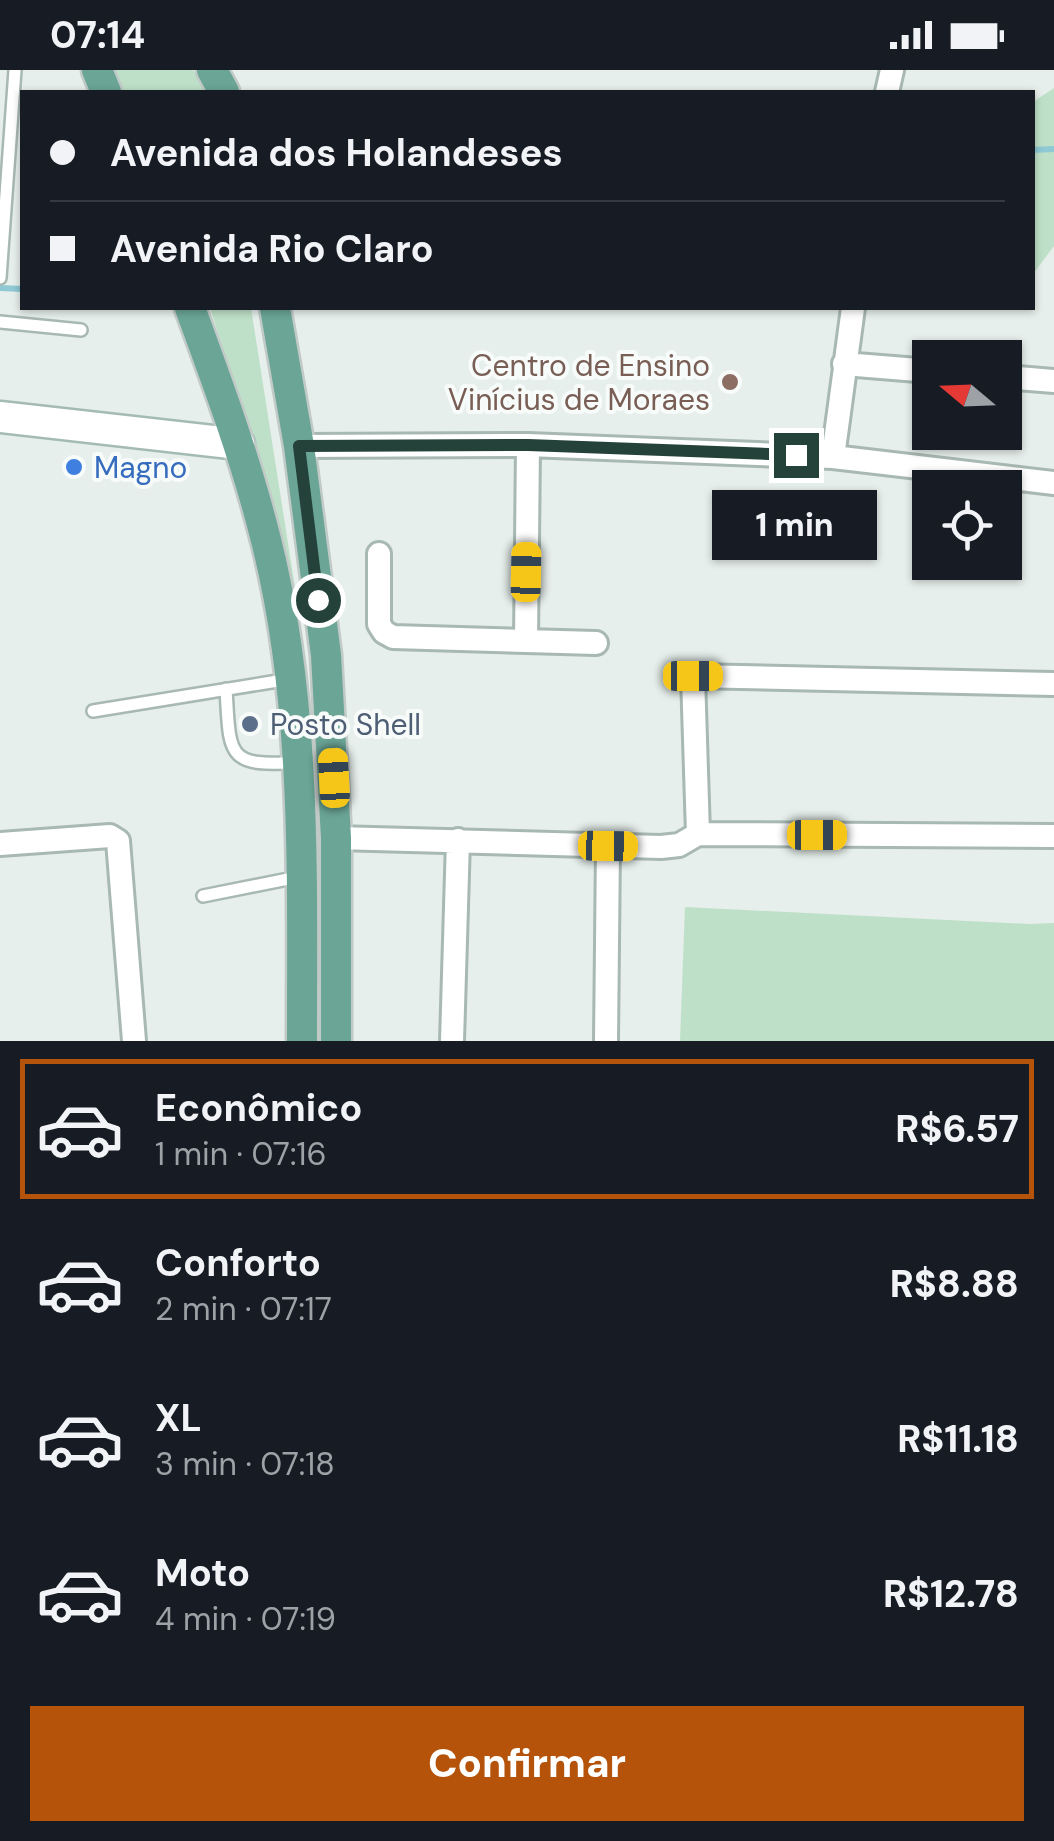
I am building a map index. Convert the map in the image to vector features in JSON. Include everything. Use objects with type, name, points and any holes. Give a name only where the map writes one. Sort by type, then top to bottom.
[{"type":"main road","points":[[191,310],[240,444],[266,542],[290,679],[302,876],[302,1041]]},
{"type":"main road","points":[[275,310],[299,446],[326,655],[336,838],[336,1041]]},
{"type":"street","points":[[832,457],[852,310]]},
{"type":"street","points":[[844,364],[912,370]]},
{"type":"street","points":[[1022,378],[1054,381]]},
{"type":"street","points":[[0,417],[240,444]]},
{"type":"street","points":[[299,446],[528,445],[832,457],[1054,484]]},
{"type":"street","points":[[526,641],[528,445]]},
{"type":"street","points":[[378,554],[379,624],[394,637],[596,643]]},
{"type":"street","points":[[698,834],[693,676],[1054,684]]},
{"type":"street","points":[[336,838],[661,847],[679,845],[698,834],[1054,836]]},
{"type":"street","points":[[0,844],[110,836],[118,840],[134,1041]]},
{"type":"street","points":[[452,1041],[458,840]]},
{"type":"street","points":[[606,1041],[608,846]]},
{"type":"lane","points":[[0,278],[15,70]]},
{"type":"lane","points":[[0,322],[81,330]]},
{"type":"lane","points":[[93,710],[290,679]]},
{"type":"lane","points":[[226,689],[230,743],[240,756],[264,765],[298,762]]},
{"type":"lane","points":[[203,896],[302,876]]},
{"type":"green space","points":[[113,70],[193,70],[207,90],[121,90]]},
{"type":"green space","points":[[1054,88],[1054,246],[1035,271],[1035,102]]},
{"type":"green space","points":[[211,310],[251,310],[299,613],[291,596],[269,495]]},
{"type":"green space","points":[[685,907],[1054,923],[1054,1041],[680,1041]]},
{"type":"waterway","points":[[1035,150],[1054,149]]},
{"type":"waterway","points":[[0,288],[20,289]]},
{"type":"place","name":"Centro de Ensino Vinícius de Moraes","points":[[730,382]]},
{"type":"place","name":"Magno","points":[[74,467]]},
{"type":"place","name":"Posto Shell","points":[[250,724]]},
{"type":"route","points":[[318,600],[299,446],[528,445],[796,455]]}]
